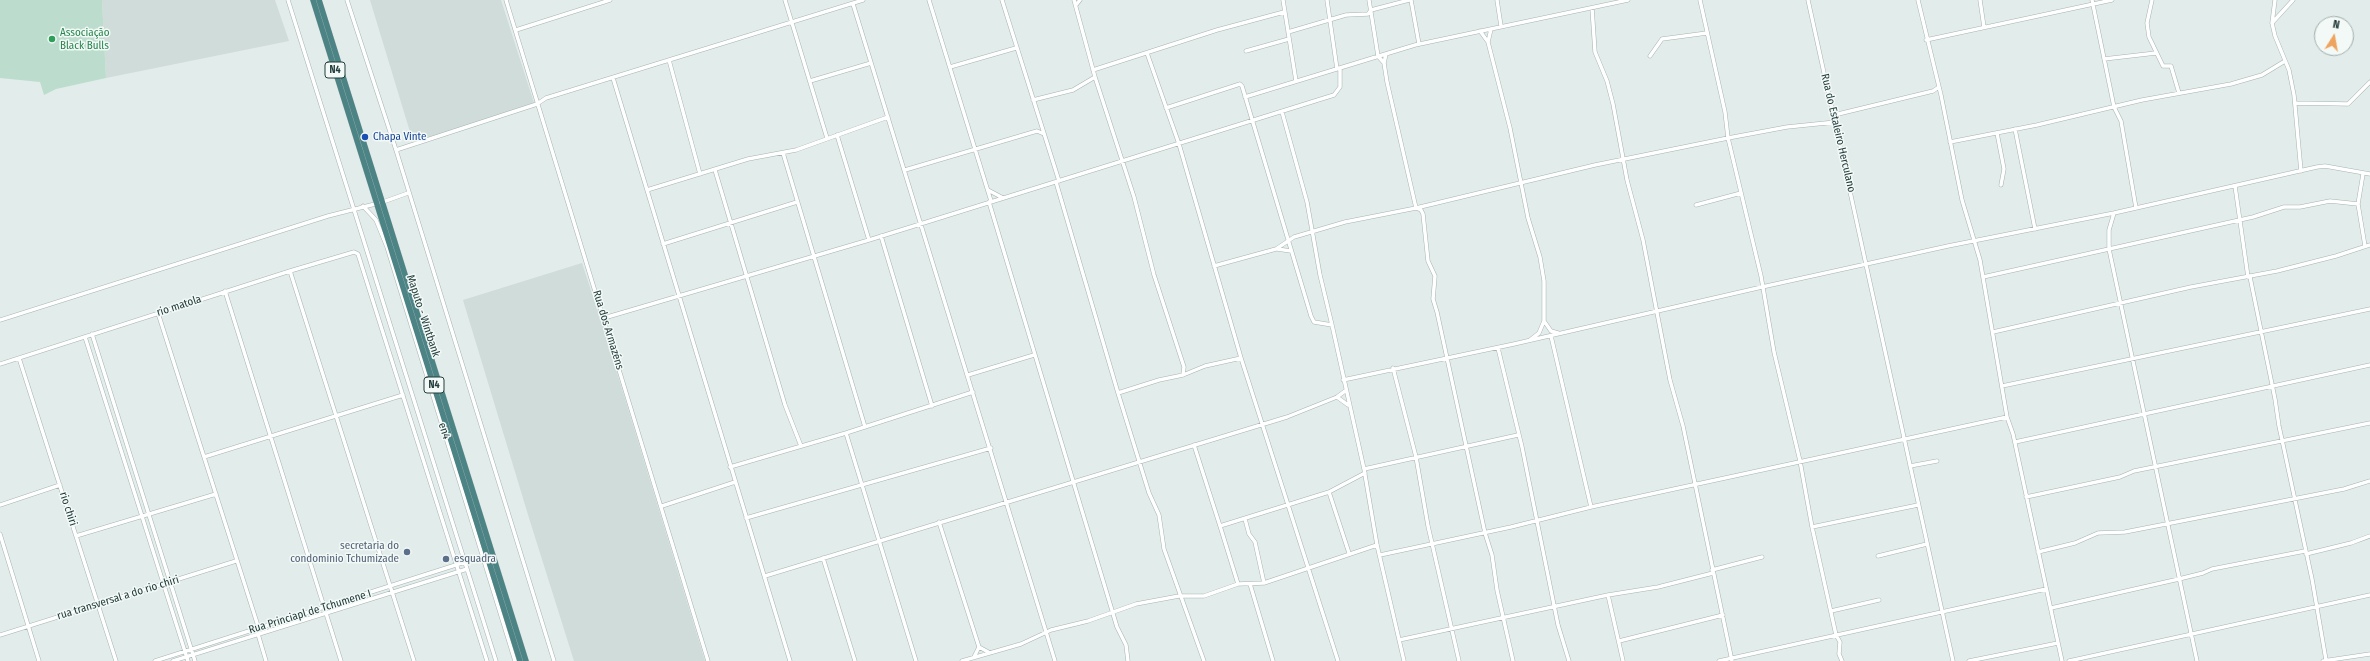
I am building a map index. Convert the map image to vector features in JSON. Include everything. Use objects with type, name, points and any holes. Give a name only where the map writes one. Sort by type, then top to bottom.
[{"type":"highway","name":"Maputo - Wintbank","points":[[313,0],[520,661]]},
{"type":"highway","name":"Maputo - Wintbank","points":[[319,0],[526,661]]},
{"type":"street","points":[[288,0],[336,147],[353,209],[496,661]]},
{"type":"street","points":[[348,0],[554,661]]},
{"type":"street","name":"Rua dos Armazéns","points":[[506,0],[662,506],[708,661]]},
{"type":"street","points":[[516,30],[610,0]]},
{"type":"street","points":[[785,0],[827,138]]},
{"type":"street","points":[[396,150],[537,104],[546,98],[791,21],[863,0]]},
{"type":"street","points":[[929,0],[988,190],[990,202],[1034,355],[1120,634],[1126,644],[1128,661]]},
{"type":"street","points":[[1002,0],[1044,134],[1118,393],[1150,493],[1159,515],[1162,543],[1179,596],[1204,661]]},
{"type":"street","points":[[1074,0],[1095,77],[1123,161],[1154,275],[1184,367],[1183,375]]},
{"type":"street","points":[[1076,4],[1080,0]]},
{"type":"street","points":[[1283,0],[1296,81]]},
{"type":"street","points":[[604,318],[748,276],[766,268],[869,240],[1282,112],[1336,93],[1340,87],[1339,68],[1327,0]]},
{"type":"street","points":[[1369,0],[1378,56],[1384,63]]},
{"type":"street","points":[[1288,32],[1346,15],[1368,14],[1371,10],[1410,0],[1419,44]]},
{"type":"street","points":[[1497,0],[1501,26]]},
{"type":"street","points":[[1245,97],[1419,44],[1592,8],[1608,2],[1628,0]]},
{"type":"street","points":[[1700,0],[1725,112],[1728,138],[1762,287],[1774,352],[1800,461],[1812,528],[1836,635],[1840,642],[1839,654],[1842,661]]},
{"type":"street","name":"Rua do Estaleiro Herculano","points":[[1808,0],[1836,122],[1865,266],[1887,356],[1918,505],[1953,661]]},
{"type":"street","points":[[1918,0],[1926,40],[1941,95],[1962,200],[1983,277],[2007,417],[2015,442],[2062,661]]},
{"type":"street","points":[[1980,0],[1984,27]]},
{"type":"street","points":[[1926,40],[2093,2],[2112,0]]},
{"type":"street","points":[[2152,0],[2147,30],[2163,67],[2171,66],[2179,93]]},
{"type":"street","points":[[2275,0],[2272,23],[2285,61],[2295,103],[2301,171]]},
{"type":"street","points":[[2272,23],[2293,0]]},
{"type":"street","points":[[2093,2],[2114,107],[2120,121],[2136,208]]},
{"type":"street","points":[[853,4],[991,448],[1055,661]]},
{"type":"street","points":[[1592,8],[1595,52],[1610,92],[1624,161],[1643,240],[1656,312],[1683,426],[1712,571],[1732,660]]},
{"type":"street","points":[[1093,70],[1217,30],[1284,12]]},
{"type":"street","points":[[1488,42],[1491,28]]},
{"type":"street","points":[[1480,31],[1488,42],[1542,269],[1544,321],[1539,333],[1528,341]]},
{"type":"street","points":[[1650,56],[1662,39],[1707,33]]},
{"type":"street","points":[[1246,51],[1289,40]]},
{"type":"street","points":[[950,67],[1016,48]]},
{"type":"street","points":[[1147,53],[1178,144],[1241,358],[1307,568],[1323,609],[1338,661]]},
{"type":"street","points":[[2104,59],[2156,53]]},
{"type":"street","points":[[1386,54],[1384,63],[1416,208]]},
{"type":"street","points":[[669,60],[700,174]]},
{"type":"street","points":[[1950,142],[2179,93],[2207,89],[2257,77],[2273,70],[2285,61]]},
{"type":"street","points":[[810,81],[872,63]]},
{"type":"street","points":[[1033,100],[1074,90],[1095,77]]},
{"type":"street","points":[[613,78],[790,661]]},
{"type":"street","points":[[2295,103],[2348,104],[2370,82]]},
{"type":"street","points":[[1166,108],[1240,84],[1312,320],[1318,324],[1332,325]]},
{"type":"street","points":[[1834,115],[1933,92],[1939,87]]},
{"type":"street","points":[[1933,92],[1941,95]]},
{"type":"street","points":[[1285,119],[1290,109]]},
{"type":"street","points":[[1282,112],[1307,202],[1311,232],[1348,405],[1364,471],[1377,545],[1404,661]]},
{"type":"street","points":[[647,190],[748,159],[783,152],[888,117]]},
{"type":"street","points":[[1276,249],[1288,239],[1311,232],[1521,182],[1728,138],[1787,127],[1836,122]]},
{"type":"street","points":[[1037,131],[1040,123]]},
{"type":"street","points":[[2015,129],[2035,229]]},
{"type":"street","points":[[905,170],[1037,131],[1044,134]]},
{"type":"street","points":[[1997,133],[2004,169],[2001,185]]},
{"type":"street","points":[[837,135],[869,240]]},
{"type":"street","points":[[783,152],[865,427]]},
{"type":"street","points":[[1343,380],[1393,368],[1498,348],[1762,287],[1865,266],[1974,241],[2114,213],[2325,166],[2363,174],[2370,174]]},
{"type":"street","points":[[715,170],[729,223],[748,276],[785,405],[801,446]]},
{"type":"street","points":[[2363,174],[2358,204],[2365,246]]},
{"type":"street","points":[[2235,186],[2239,220],[2249,277],[2262,331],[2271,385],[2306,552],[2324,661],[2370,654]]},
{"type":"street","points":[[988,190],[1004,198]]},
{"type":"street","points":[[0,320],[408,193]]},
{"type":"street","points":[[1696,205],[1741,193]]},
{"type":"street","points":[[1983,277],[2239,220],[2284,208],[2300,207],[2330,201],[2358,204]]},
{"type":"street","points":[[663,244],[797,202]]},
{"type":"street","name":"en4","points":[[363,206],[376,220],[387,247],[515,661]]},
{"type":"street","points":[[1416,208],[1422,210],[1423,214],[1427,257],[1435,276],[1432,299],[1485,533],[1492,555],[1503,617],[1514,661]]},
{"type":"street","points":[[2114,213],[2109,230],[2109,249],[2133,357],[2166,524],[2197,661]]},
{"type":"street","points":[[881,236],[932,406]]},
{"type":"street","points":[[1993,332],[2120,303],[2320,261],[2370,245]]},
{"type":"street","points":[[1214,266],[1276,249],[1291,251]]},
{"type":"street","name":"rio matola","points":[[0,364],[225,291],[354,252],[358,254],[402,395]]},
{"type":"street","points":[[290,271],[414,661]]},
{"type":"street","points":[[225,291],[269,436],[341,661]]},
{"type":"street","points":[[2002,386],[2133,357],[2370,309]]},
{"type":"street","points":[[158,313],[216,494],[266,661]]},
{"type":"street","points":[[1544,321],[1551,331],[1559,334]]},
{"type":"street","points":[[92,334],[195,661]]},
{"type":"street","points":[[1551,336],[1591,507]]},
{"type":"street","points":[[84,337],[187,659]]},
{"type":"street","points":[[1498,348],[1554,606],[1569,661]]},
{"type":"street","points":[[968,375],[1034,355]]},
{"type":"street","name":"rio chiri","points":[[19,358],[116,661]]},
{"type":"street","points":[[1118,393],[1143,384],[1183,375],[1205,366],[1241,358]]},
{"type":"street","points":[[2015,442],[2271,385],[2370,365]]},
{"type":"street","points":[[1184,367],[1191,372]]},
{"type":"street","points":[[1393,368],[1416,457],[1432,544],[1450,628],[1459,661]]},
{"type":"street","points":[[765,576],[1263,424],[1337,397],[1345,391]]},
{"type":"street","points":[[730,467],[846,433],[973,392]]},
{"type":"street","points":[[204,457],[402,395],[487,661]]},
{"type":"street","points":[[1337,397],[1348,405]]},
{"type":"street","points":[[1380,555],[1485,533],[1694,484],[2007,417]]},
{"type":"street","points":[[2026,497],[2282,440],[2370,423]]},
{"type":"street","points":[[846,433],[916,661]]},
{"type":"street","points":[[1220,526],[1329,492],[1364,471],[1416,457],[1518,435]]},
{"type":"street","points":[[1194,445],[1238,584]]},
{"type":"street","points":[[746,518],[991,448]]},
{"type":"street","points":[[1910,466],[1937,461]]},
{"type":"street","points":[[2038,552],[2075,543],[2098,533],[2125,532],[2344,489],[2370,481]]},
{"type":"street","points":[[662,506],[735,482]]},
{"type":"street","points":[[0,505],[60,485]]},
{"type":"street","points":[[1329,492],[1349,553]]},
{"type":"street","points":[[76,536],[141,518],[216,494]]},
{"type":"street","points":[[1812,528],[1918,505]]},
{"type":"street","points":[[1245,519],[1249,534],[1255,542],[1264,583]]},
{"type":"street","points":[[939,522],[979,646],[991,653]]},
{"type":"street","points":[[0,534],[39,661]]},
{"type":"street","points":[[2050,608],[2179,579],[2203,573],[2212,569],[2352,543],[2370,536]]},
{"type":"street","points":[[1878,556],[1927,544]]},
{"type":"street","points":[[962,661],[1029,641],[1046,632],[1088,621],[1136,604],[1179,596],[1204,596],[1238,584],[1264,583],[1349,553],[1377,545]]},
{"type":"street","points":[[1399,640],[1554,606],[1658,587],[1762,557]]},
{"type":"street","points":[[823,558],[855,661]]},
{"type":"street","name":"rua transversal a do rio chiri","points":[[0,635],[236,561]]},
{"type":"street","name":"Rua Princiapl de Tchumene I","points":[[173,661],[187,659],[193,655],[326,614],[465,562]]},
{"type":"street","name":"Rua Princiapl de Tchumene I","points":[[155,661],[324,608],[467,569]]},
{"type":"street","points":[[1250,584],[1273,661]]},
{"type":"street","points":[[1719,661],[1732,660],[1942,610],[2046,589]]},
{"type":"street","points":[[1608,595],[1623,661]]},
{"type":"street","points":[[2069,661],[2370,595]]},
{"type":"street","points":[[1831,611],[1879,600]]},
{"type":"street","points":[[1618,641],[1723,616]]},
{"type":"street","points":[[1969,661],[2058,643]]},
{"type":"street","points":[[974,657],[979,646]]},
{"type":"shaded area","points":[[102,0],[275,0],[289,41],[106,78]]},
{"type":"shaded area","points":[[370,0],[501,0],[534,103],[414,145]]},
{"type":"shaded area","points":[[582,263],[604,330],[705,661],[574,661],[529,518],[463,300]]},
{"type":"green space","name":"Associação Black Bulls","points":[[0,0],[102,0],[106,78],[56,89],[44,95],[40,82],[0,78]]},
{"type":"place","name":"Associação Black Bulls","points":[[52,39]]},
{"type":"place","name":"Chapa Vinte","points":[[365,137]]},
{"type":"place","name":"secretaria do condominio Tchumizade","points":[[407,552]]},
{"type":"place","name":"esquadra","points":[[446,559]]}]
